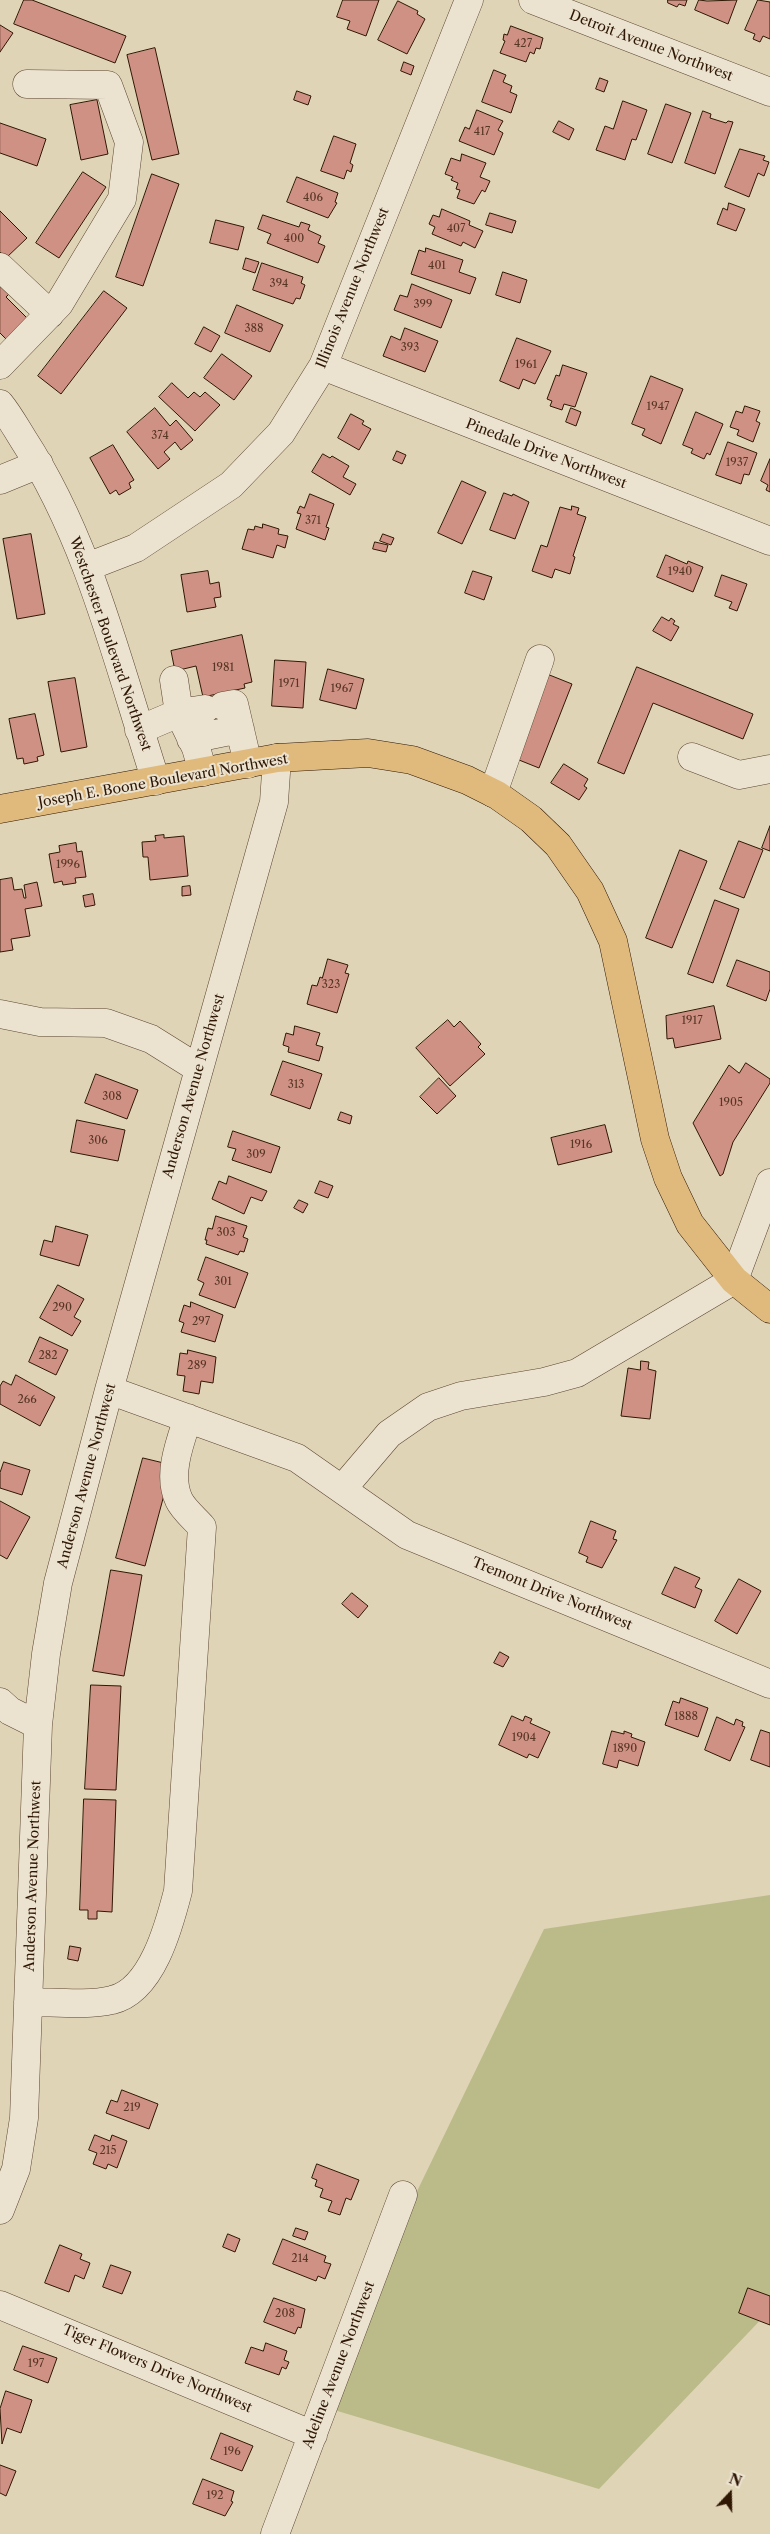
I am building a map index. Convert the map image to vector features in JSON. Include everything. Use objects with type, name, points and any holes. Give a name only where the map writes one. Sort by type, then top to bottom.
[{"type":"main road","name":"Joseph E. Boone Boulevard Northwest","points":[[0,810],[277,758],[368,754],[403,759],[467,780],[493,793],[531,819],[558,845],[590,891],[613,941],[655,1139],[668,1178],[690,1224],[734,1280],[770,1309]]},
{"type":"street","name":"Illinois Avenue Northwest","points":[[87,567],[136,548],[231,485],[281,433],[322,366],[469,0]]},
{"type":"street","name":"Detroit Avenue Northwest","points":[[532,0],[770,92]]},
{"type":"street","points":[[0,365],[59,304],[122,199],[129,142],[108,85],[27,84]]},
{"type":"street","points":[[0,268],[50,314]]},
{"type":"street","name":"Pinedale Drive Northwest","points":[[322,366],[770,541]]},
{"type":"street","name":"Westchester Boulevard Northwest","points":[[0,404],[39,464],[65,515],[87,567],[156,781]]},
{"type":"street","points":[[0,480],[39,464]]},
{"type":"street","points":[[493,793],[540,659]]},
{"type":"street","points":[[174,680],[202,709]]},
{"type":"street","points":[[139,730],[202,709],[234,704],[248,764]]},
{"type":"street","points":[[202,709],[191,739],[203,772]]},
{"type":"street","points":[[191,739],[240,729]]},
{"type":"street","points":[[692,757],[739,775],[770,769]]},
{"type":"street","name":"Anderson Avenue Northwest","points":[[0,2210],[16,2169],[24,2118],[38,1725],[46,1654],[58,1583],[109,1390],[274,802],[277,758]]},
{"type":"street","points":[[0,1014],[40,1022],[106,1023],[151,1039],[199,1069]]},
{"type":"street","points":[[343,1488],[389,1434],[428,1407],[460,1396],[544,1382],[577,1373],[734,1280],[770,1184]]},
{"type":"street","name":"Tremont Drive Northwest","points":[[109,1390],[297,1458],[343,1488],[407,1535],[770,1684]]},
{"type":"street","points":[[28,2002],[112,2000],[132,1992],[146,1977],[178,1891],[202,1527],[179,1500],[175,1476],[176,1456],[188,1418]]},
{"type":"street","points":[[0,1702],[10,1711],[38,1725]]},
{"type":"street","name":"Adeline Avenue Northwest","points":[[275,2534],[403,2195]]},
{"type":"street","name":"Tiger Flowers Drive Northwest","points":[[0,2305],[313,2435]]},
{"type":"green space","points":[[770,1895],[770,2310],[599,2489],[314,2404],[544,1929]]},
{"type":"building","points":[[24,0],[32,0],[126,36],[115,63],[14,24]]},
{"type":"building","points":[[343,0],[379,0],[366,36],[347,29],[350,21],[337,17]]},
{"type":"building","points":[[668,0],[687,0],[685,6],[679,4],[677,7],[668,3]]},
{"type":"building","points":[[699,0],[737,0],[728,24],[695,10]]},
{"type":"building","points":[[758,0],[770,2],[770,39],[763,36],[760,42],[753,39],[755,34],[745,30]]},
{"type":"building","points":[[398,1],[418,11],[417,14],[425,19],[407,54],[378,40]]},
{"type":"building","points":[[0,25],[13,33],[0,52]]},
{"type":"building","points":[[511,26],[543,38],[540,49],[536,48],[534,54],[530,52],[526,62],[500,53],[505,41],[503,40],[504,34],[507,35]]},
{"type":"building","points":[[155,48],[179,154],[152,160],[127,55]]},
{"type":"building","points":[[404,62],[414,66],[411,75],[401,71]]},
{"type":"building","points":[[494,70],[506,75],[503,82],[512,86],[510,92],[517,95],[511,113],[482,102]]},
{"type":"building","points":[[600,78],[608,81],[604,92],[596,89]]},
{"type":"building","points":[[297,91],[311,96],[308,105],[294,100]]},
{"type":"building","points":[[97,100],[108,154],[81,160],[70,105]]},
{"type":"building","points":[[623,101],[647,110],[636,140],[632,139],[625,160],[596,150],[605,126],[613,129]]},
{"type":"building","points":[[666,104],[691,113],[672,163],[648,154]]},
{"type":"building","points":[[477,110],[503,121],[498,130],[503,133],[494,155],[459,141],[465,127],[469,129]]},
{"type":"building","points":[[703,111],[711,114],[710,118],[726,123],[728,121],[733,122],[715,174],[685,163]]},
{"type":"building","points":[[559,121],[574,129],[569,140],[553,132]]},
{"type":"building","points":[[0,123],[46,139],[37,166],[0,153]]},
{"type":"building","points":[[334,136],[356,144],[350,163],[353,165],[351,172],[347,170],[344,179],[321,171]]},
{"type":"building","points":[[740,149],[765,156],[763,160],[769,162],[764,176],[758,173],[749,197],[725,187]]},
{"type":"building","points":[[462,154],[486,163],[480,177],[490,181],[485,192],[482,190],[474,204],[457,198],[460,190],[456,189],[458,183],[451,180],[453,177],[445,174],[451,158],[460,161]]},
{"type":"building","points":[[83,172],[106,187],[59,258],[36,243]]},
{"type":"building","points":[[152,174],[179,184],[143,286],[116,277]]},
{"type":"building","points":[[297,177],[338,193],[335,202],[337,203],[328,218],[287,202]]},
{"type":"building","points":[[729,203],[745,209],[736,231],[717,224],[723,208],[727,210]]},
{"type":"building","points":[[442,209],[470,221],[469,225],[483,231],[475,248],[463,242],[461,246],[432,234],[435,227],[429,224],[433,215],[439,217]]},
{"type":"building","points":[[0,211],[27,238],[6,258],[0,252]]},
{"type":"building","points":[[490,213],[516,221],[512,233],[486,225]]},
{"type":"building","points":[[263,215],[299,227],[301,222],[310,225],[308,230],[321,236],[318,243],[325,246],[318,263],[267,243],[271,234],[258,229]]},
{"type":"building","points":[[216,220],[244,227],[238,250],[210,243]]},
{"type":"building","points":[[426,248],[463,260],[459,272],[476,278],[470,294],[411,274],[419,250],[425,252]]},
{"type":"building","points":[[246,258],[259,262],[255,273],[243,269]]},
{"type":"building","points":[[262,263],[303,277],[301,283],[305,285],[300,299],[296,298],[293,304],[253,290]]},
{"type":"building","points":[[503,272],[527,280],[520,303],[496,295]]},
{"type":"building","points":[[0,281],[11,292],[6,297],[31,322],[9,342],[0,333]]},
{"type":"building","points":[[412,284],[452,300],[441,328],[394,310],[400,295],[407,297]]},
{"type":"building","points":[[104,291],[127,308],[61,394],[38,376]]},
{"type":"building","points":[[237,305],[283,325],[270,352],[225,333]]},
{"type":"building","points":[[204,327],[220,336],[211,352],[195,344]]},
{"type":"building","points":[[405,328],[438,341],[425,372],[383,356],[391,336],[400,340]]},
{"type":"building","points":[[517,338],[551,351],[535,384],[523,379],[519,389],[500,381]]},
{"type":"building","points":[[222,354],[252,376],[234,400],[204,378]]},
{"type":"building","points":[[563,365],[587,373],[575,407],[564,404],[562,410],[550,406],[552,401],[547,399],[556,375],[559,376]]},
{"type":"building","points":[[651,376],[683,389],[661,444],[642,435],[645,429],[632,424]]},
{"type":"building","points":[[172,383],[188,398],[194,392],[200,397],[205,392],[220,405],[195,431],[159,397]]},
{"type":"building","points":[[745,406],[760,411],[756,421],[760,423],[753,442],[737,435],[739,430],[730,427],[736,411],[742,413]]},
{"type":"building","points":[[155,408],[170,426],[176,420],[193,440],[181,450],[175,442],[164,452],[170,459],[158,469],[127,432]]},
{"type":"building","points":[[571,408],[581,412],[576,426],[566,422]]},
{"type":"building","points":[[696,412],[723,424],[710,455],[707,453],[704,459],[691,453],[693,449],[683,445]]},
{"type":"building","points":[[351,414],[364,421],[362,424],[371,429],[359,450],[338,438]]},
{"type":"building","points":[[728,442],[757,453],[749,475],[744,474],[741,484],[716,475]]},
{"type":"building","points":[[113,445],[134,480],[129,483],[131,488],[119,495],[116,490],[110,494],[90,458]]},
{"type":"building","points":[[397,451],[406,455],[402,464],[393,460]]},
{"type":"building","points":[[323,454],[330,458],[332,456],[349,466],[343,477],[356,484],[350,495],[312,472]]},
{"type":"building","points":[[770,459],[770,492],[766,490],[768,485],[761,481]]},
{"type":"building","points":[[462,481],[486,492],[462,544],[438,533]]},
{"type":"building","points":[[504,493],[512,496],[513,494],[529,502],[515,539],[490,530]]},
{"type":"building","points":[[310,494],[334,504],[326,527],[329,528],[325,540],[296,529],[301,514],[297,513],[300,506],[304,508]]},
{"type":"building","points":[[572,506],[579,508],[577,514],[586,517],[573,556],[575,557],[570,574],[555,569],[552,578],[532,571],[541,545],[547,547],[560,507],[571,510]]},
{"type":"building","points":[[263,524],[279,529],[278,534],[288,536],[285,548],[277,545],[273,558],[242,549],[248,529],[254,530],[255,526],[262,528]]},
{"type":"building","points":[[31,534],[45,614],[17,619],[3,539]]},
{"type":"building","points":[[383,534],[394,538],[391,545],[380,541]]},
{"type":"building","points":[[375,542],[388,545],[386,552],[373,549]]},
{"type":"building","points":[[666,555],[687,564],[688,561],[703,567],[693,592],[657,577]]},
{"type":"building","points":[[208,571],[210,584],[219,582],[221,597],[214,598],[216,607],[187,612],[181,575]]},
{"type":"building","points":[[473,571],[492,577],[484,600],[465,593]]},
{"type":"building","points":[[722,575],[747,584],[737,611],[729,608],[732,602],[715,596]]},
{"type":"building","points":[[662,617],[669,621],[671,618],[675,621],[673,624],[679,627],[671,641],[653,631]]},
{"type":"building","points":[[242,635],[252,682],[244,684],[245,688],[203,697],[196,666],[175,671],[171,651]]},
{"type":"building","points":[[275,660],[306,662],[303,708],[272,706]]},
{"type":"building","points":[[637,667],[753,714],[743,739],[653,703],[624,774],[598,763]]},
{"type":"building","points":[[328,669],[364,679],[356,709],[320,700]]},
{"type":"building","points":[[547,674],[572,684],[539,768],[514,758]]},
{"type":"building","points":[[75,678],[87,747],[61,752],[48,682]]},
{"type":"building","points":[[35,714],[44,755],[37,757],[38,761],[24,764],[23,758],[17,759],[9,719]]},
{"type":"building","points":[[564,764],[588,779],[584,786],[587,788],[579,800],[551,783]]},
{"type":"building","points":[[770,826],[770,851],[762,848]]},
{"type":"building","points":[[164,835],[164,838],[184,836],[188,876],[150,880],[148,857],[143,857],[142,842],[156,841],[155,836]]},
{"type":"building","points":[[739,841],[763,850],[744,898],[720,889]]},
{"type":"building","points":[[76,843],[77,852],[82,851],[86,877],[75,878],[76,883],[63,885],[62,881],[54,883],[49,854],[60,852],[59,846]]},
{"type":"building","points":[[680,850],[707,861],[672,948],[646,938]]},
{"type":"building","points":[[12,878],[14,890],[22,889],[24,898],[26,898],[24,885],[37,882],[42,906],[25,909],[30,936],[11,939],[13,950],[0,952],[0,880]]},
{"type":"building","points":[[190,886],[191,895],[182,896],[182,887]]},
{"type":"building","points":[[93,894],[95,905],[85,907],[83,896]]},
{"type":"building","points":[[715,900],[739,909],[713,983],[688,974]]},
{"type":"building","points":[[328,959],[348,965],[345,973],[349,974],[337,1013],[307,1004],[312,985],[317,986],[320,977],[322,978]]},
{"type":"building","points":[[737,960],[770,972],[770,989],[766,1001],[727,986]]},
{"type":"building","points":[[714,1006],[721,1039],[675,1048],[673,1038],[667,1039],[666,1016]]},
{"type":"building","points":[[448,1020],[454,1027],[460,1021],[481,1044],[478,1047],[485,1054],[450,1086],[416,1048]]},
{"type":"building","points":[[295,1026],[320,1033],[316,1045],[323,1047],[319,1061],[288,1052],[289,1047],[283,1045],[286,1033],[293,1035]]},
{"type":"building","points":[[283,1061],[322,1074],[310,1109],[271,1095]]},
{"type":"building","points":[[746,1063],[770,1079],[770,1083],[733,1142],[723,1174],[720,1176],[693,1123],[729,1065],[739,1073]]},
{"type":"building","points":[[96,1074],[138,1090],[127,1119],[85,1103]]},
{"type":"building","points":[[439,1078],[456,1096],[437,1114],[420,1097]]},
{"type":"building","points":[[341,1112],[352,1116],[350,1124],[338,1120]]},
{"type":"building","points":[[77,1120],[125,1130],[118,1161],[71,1152]]},
{"type":"building","points":[[605,1125],[612,1152],[558,1165],[551,1138]]},
{"type":"building","points":[[233,1131],[280,1147],[271,1173],[232,1160],[236,1149],[228,1147]]},
{"type":"building","points":[[229,1176],[267,1191],[262,1201],[251,1197],[244,1214],[212,1199],[219,1181],[226,1184]]},
{"type":"building","points":[[320,1181],[333,1186],[328,1198],[315,1193]]},
{"type":"building","points":[[299,1200],[308,1204],[303,1213],[294,1208]]},
{"type":"building","points":[[216,1216],[247,1226],[243,1237],[248,1239],[244,1252],[240,1251],[238,1255],[206,1244],[208,1228],[212,1229]]},
{"type":"building","points":[[56,1226],[88,1235],[79,1266],[40,1255],[44,1240],[52,1242]]},
{"type":"building","points":[[206,1257],[248,1273],[235,1308],[199,1295],[204,1283],[198,1280]]},
{"type":"building","points":[[58,1285],[84,1299],[74,1317],[81,1321],[72,1336],[40,1318]]},
{"type":"building","points":[[191,1302],[223,1315],[215,1342],[181,1332],[184,1323],[179,1321],[184,1305],[190,1307]]},
{"type":"building","points":[[40,1337],[68,1350],[56,1375],[29,1362]]},
{"type":"building","points":[[188,1350],[216,1357],[213,1383],[201,1381],[199,1394],[183,1391],[185,1376],[177,1375],[180,1353],[187,1354]]},
{"type":"building","points":[[641,1361],[649,1362],[648,1369],[656,1371],[650,1419],[621,1416],[628,1368],[640,1370]]},
{"type":"building","points":[[16,1375],[55,1397],[40,1426],[0,1404],[0,1386],[3,1381],[11,1385]]},
{"type":"building","points":[[143,1458],[172,1465],[145,1566],[116,1558]]},
{"type":"building","points":[[4,1462],[30,1470],[22,1495],[0,1488],[0,1473]]},
{"type":"building","points":[[0,1501],[30,1517],[7,1559],[0,1555]]},
{"type":"building","points":[[591,1521],[616,1531],[613,1539],[617,1540],[602,1568],[586,1562],[588,1557],[579,1553]]},
{"type":"building","points":[[675,1567],[700,1578],[695,1587],[702,1590],[695,1608],[662,1594]]},
{"type":"building","points":[[111,1570],[142,1575],[124,1676],[93,1671]]},
{"type":"building","points":[[739,1579],[761,1591],[737,1634],[715,1621]]},
{"type":"building","points":[[352,1593],[368,1606],[358,1618],[342,1604]]},
{"type":"building","points":[[500,1652],[509,1657],[503,1667],[494,1663]]},
{"type":"building","points":[[91,1685],[121,1686],[116,1790],[85,1789]]},
{"type":"building","points":[[681,1698],[708,1708],[698,1737],[665,1725],[673,1701],[679,1703]]},
{"type":"building","points":[[512,1716],[523,1721],[525,1716],[532,1719],[530,1723],[550,1732],[538,1758],[529,1754],[527,1758],[499,1745]]},
{"type":"building","points":[[717,1717],[734,1725],[736,1719],[743,1722],[742,1726],[745,1727],[730,1761],[705,1750]]},
{"type":"building","points":[[761,1730],[770,1733],[770,1767],[751,1760]]},
{"type":"building","points":[[612,1731],[624,1734],[624,1731],[632,1734],[631,1737],[645,1742],[638,1766],[619,1760],[617,1768],[603,1764]]},
{"type":"building","points":[[84,1799],[116,1800],[112,1912],[97,1911],[97,1919],[88,1919],[88,1910],[80,1910]]},
{"type":"building","points":[[70,1946],[81,1948],[78,1961],[68,1959]]},
{"type":"building","points":[[122,2090],[158,2104],[149,2129],[106,2113],[111,2100],[117,2102]]},
{"type":"building","points":[[95,2135],[110,2141],[112,2135],[127,2141],[117,2168],[108,2164],[106,2169],[93,2164],[97,2153],[89,2150]]},
{"type":"building","points":[[317,2164],[359,2180],[351,2200],[346,2198],[340,2215],[328,2211],[332,2201],[320,2197],[323,2189],[315,2186],[317,2180],[312,2178]]},
{"type":"building","points":[[296,2228],[308,2232],[305,2240],[293,2236]]},
{"type":"building","points":[[228,2234],[240,2239],[235,2252],[223,2247]]},
{"type":"building","points":[[283,2239],[326,2256],[324,2262],[331,2264],[325,2279],[318,2276],[316,2281],[273,2264]]},
{"type":"building","points":[[60,2245],[82,2254],[80,2259],[90,2263],[84,2279],[75,2275],[69,2292],[45,2283]]},
{"type":"building","points":[[111,2265],[131,2272],[122,2294],[103,2287]]},
{"type":"building","points":[[748,2288],[770,2296],[770,2325],[739,2313]]},
{"type":"building","points":[[274,2298],[305,2309],[301,2328],[298,2327],[295,2334],[264,2322]]},
{"type":"building","points":[[266,2343],[287,2351],[284,2360],[289,2362],[286,2369],[282,2367],[279,2375],[245,2363],[251,2347],[263,2351]]},
{"type":"building","points":[[23,2346],[57,2358],[48,2383],[14,2370]]},
{"type":"building","points":[[6,2391],[32,2400],[21,2433],[7,2428],[2,2444],[0,2409]]},
{"type":"building","points":[[221,2433],[253,2446],[242,2471],[211,2459]]},
{"type":"building","points":[[0,2465],[16,2471],[6,2496],[0,2493]]},
{"type":"building","points":[[203,2479],[234,2491],[231,2501],[233,2502],[225,2516],[193,2504]]}]
